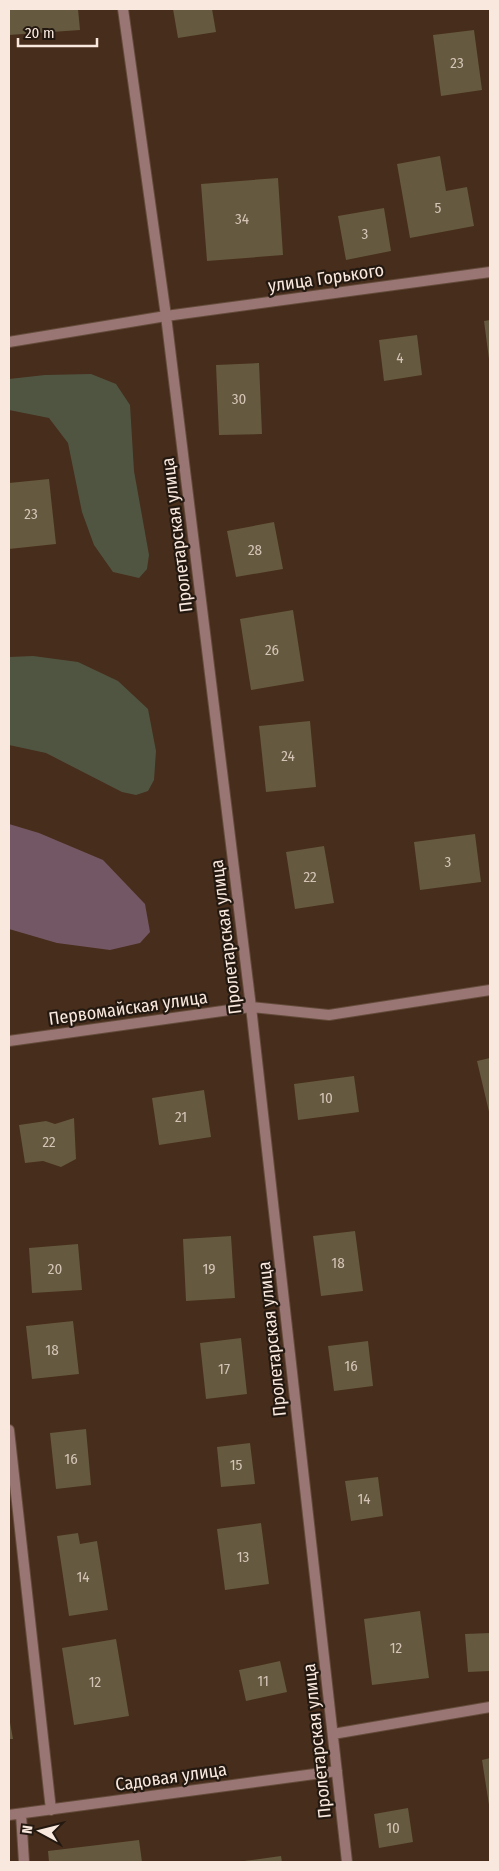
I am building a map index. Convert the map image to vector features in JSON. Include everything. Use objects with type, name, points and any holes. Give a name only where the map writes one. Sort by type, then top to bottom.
[{"type":"street","name":"Пролетарская улица","points":[[123,9],[166,316],[251,1007],[347,1862]]},
{"type":"street","name":"улица Горького","points":[[9,342],[166,316],[490,272]]},
{"type":"street","name":"Первомайская улица","points":[[9,1041],[251,1007],[329,1015],[490,990]]},
{"type":"street","points":[[9,1430],[51,1810]]},
{"type":"street","points":[[333,1734],[490,1707]]},
{"type":"street","name":"Садовая улица","points":[[9,1816],[337,1771]]},
{"type":"street","points":[[21,1814],[24,1862]]},
{"type":"green space","points":[[91,374],[116,384],[130,405],[134,471],[149,555],[147,569],[139,578],[113,572],[94,545],[82,512],[68,443],[49,418],[9,410],[9,379],[45,375]]},
{"type":"green space","points":[[33,656],[78,662],[118,681],[148,709],[156,751],[154,780],[148,791],[136,795],[122,792],[46,753],[9,745],[9,657]]},
{"type":"shaded area","points":[[9,824],[39,833],[103,860],[145,904],[150,932],[140,943],[110,950],[57,943],[9,929]]},
{"type":"building","points":[[9,9],[78,9],[80,30],[9,35]]},
{"type":"building","points":[[173,9],[212,9],[216,32],[178,38]]},
{"type":"building","points":[[474,30],[482,90],[441,96],[433,35]]},
{"type":"building","points":[[440,156],[446,191],[467,187],[474,226],[410,238],[397,164]]},
{"type":"building","points":[[278,178],[283,255],[207,261],[201,184]]},
{"type":"building","points":[[384,208],[391,251],[346,260],[338,216]]},
{"type":"building","points":[[490,320],[490,359],[489,359],[484,321]]},
{"type":"building","points":[[417,335],[422,375],[384,381],[379,340]]},
{"type":"building","points":[[259,363],[262,434],[219,435],[216,365]]},
{"type":"building","points":[[49,479],[56,544],[9,549],[9,483]]},
{"type":"building","points":[[274,522],[283,569],[236,577],[227,531]]},
{"type":"building","points":[[293,610],[304,681],[251,690],[240,619]]},
{"type":"building","points":[[310,721],[316,787],[266,792],[259,726]]},
{"type":"building","points":[[475,834],[481,882],[420,890],[414,842]]},
{"type":"building","points":[[324,846],[334,903],[295,909],[286,852]]},
{"type":"building","points":[[490,1058],[490,1116],[477,1061]]},
{"type":"building","points":[[354,1076],[359,1112],[298,1120],[294,1084]]},
{"type":"building","points":[[204,1090],[211,1137],[159,1145],[152,1098]]},
{"type":"building","points":[[74,1118],[76,1159],[61,1167],[43,1161],[25,1163],[19,1125],[46,1121],[55,1124]]},
{"type":"building","points":[[355,1231],[363,1291],[321,1296],[313,1236]]},
{"type":"building","points":[[231,1236],[235,1298],[186,1301],[183,1239]]},
{"type":"building","points":[[78,1244],[82,1290],[32,1293],[29,1248]]},
{"type":"building","points":[[73,1321],[79,1374],[32,1379],[26,1326]]},
{"type":"building","points":[[241,1338],[247,1394],[206,1399],[200,1343]]},
{"type":"building","points":[[368,1341],[373,1386],[334,1391],[328,1346]]},
{"type":"building","points":[[86,1429],[91,1485],[56,1489],[50,1433]]},
{"type":"building","points":[[250,1443],[255,1484],[221,1487],[217,1447]]},
{"type":"building","points":[[378,1477],[383,1516],[351,1521],[345,1481]]},
{"type":"building","points":[[261,1523],[269,1584],[225,1590],[217,1529]]},
{"type":"building","points":[[78,1533],[80,1544],[97,1541],[108,1610],[69,1616],[57,1536]]},
{"type":"building","points":[[420,1611],[429,1678],[372,1685],[364,1619]]},
{"type":"building","points":[[490,1633],[490,1671],[468,1672],[465,1634]]},
{"type":"building","points":[[116,1639],[129,1716],[74,1725],[62,1648]]},
{"type":"building","points":[[280,1661],[287,1692],[246,1701],[239,1670]]},
{"type":"building","points":[[9,1717],[13,1739],[9,1739]]},
{"type":"building","points":[[490,1758],[490,1805],[489,1805],[482,1760]]},
{"type":"building","points":[[408,1808],[413,1842],[379,1848],[374,1814]]},
{"type":"building","points":[[139,1840],[142,1862],[49,1862],[48,1851]]},
{"type":"building","points":[[281,1856],[282,1862],[244,1862],[244,1861]]}]
